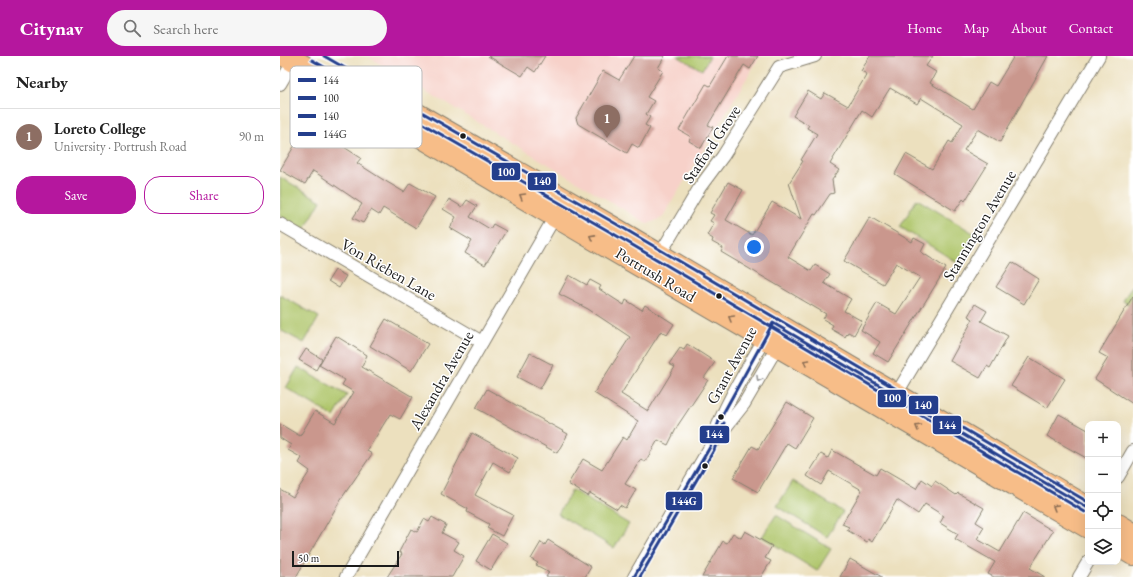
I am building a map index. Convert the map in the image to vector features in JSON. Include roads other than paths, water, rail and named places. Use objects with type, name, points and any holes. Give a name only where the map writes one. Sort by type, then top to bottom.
[{"type":"highway","name":"Portrush Road","points":[[298,58],[312,66]]},
{"type":"highway","name":"Portrush Road","points":[[422,129],[892,402],[1085,506]]},
{"type":"highway","name":"Portrush Road","points":[[892,402],[1085,525]]},
{"type":"highway","points":[[1121,527],[1133,534]]},
{"type":"highway","points":[[1121,547],[1133,554]]},
{"type":"street","name":"Stafford Grove","points":[[654,263],[700,187],[723,156],[779,67],[815,56]]},
{"type":"street","name":"Stannington Avenue","points":[[892,402],[1099,56]]},
{"type":"street","points":[[280,84],[290,70]]},
{"type":"street","name":"Alexandra Avenue","points":[[346,577],[560,208]]},
{"type":"street","name":"Von Rieben Lane","points":[[280,224],[482,342]]},
{"type":"street","name":"Grant Avenue","points":[[634,577],[710,447],[744,404],[776,334]]},
{"type":"street","points":[[1121,472],[1133,451]]},
{"type":"street","points":[[1079,577],[1086,565]]},
{"type":"place","name":"Loreto College","points":[[607,138]]}]
